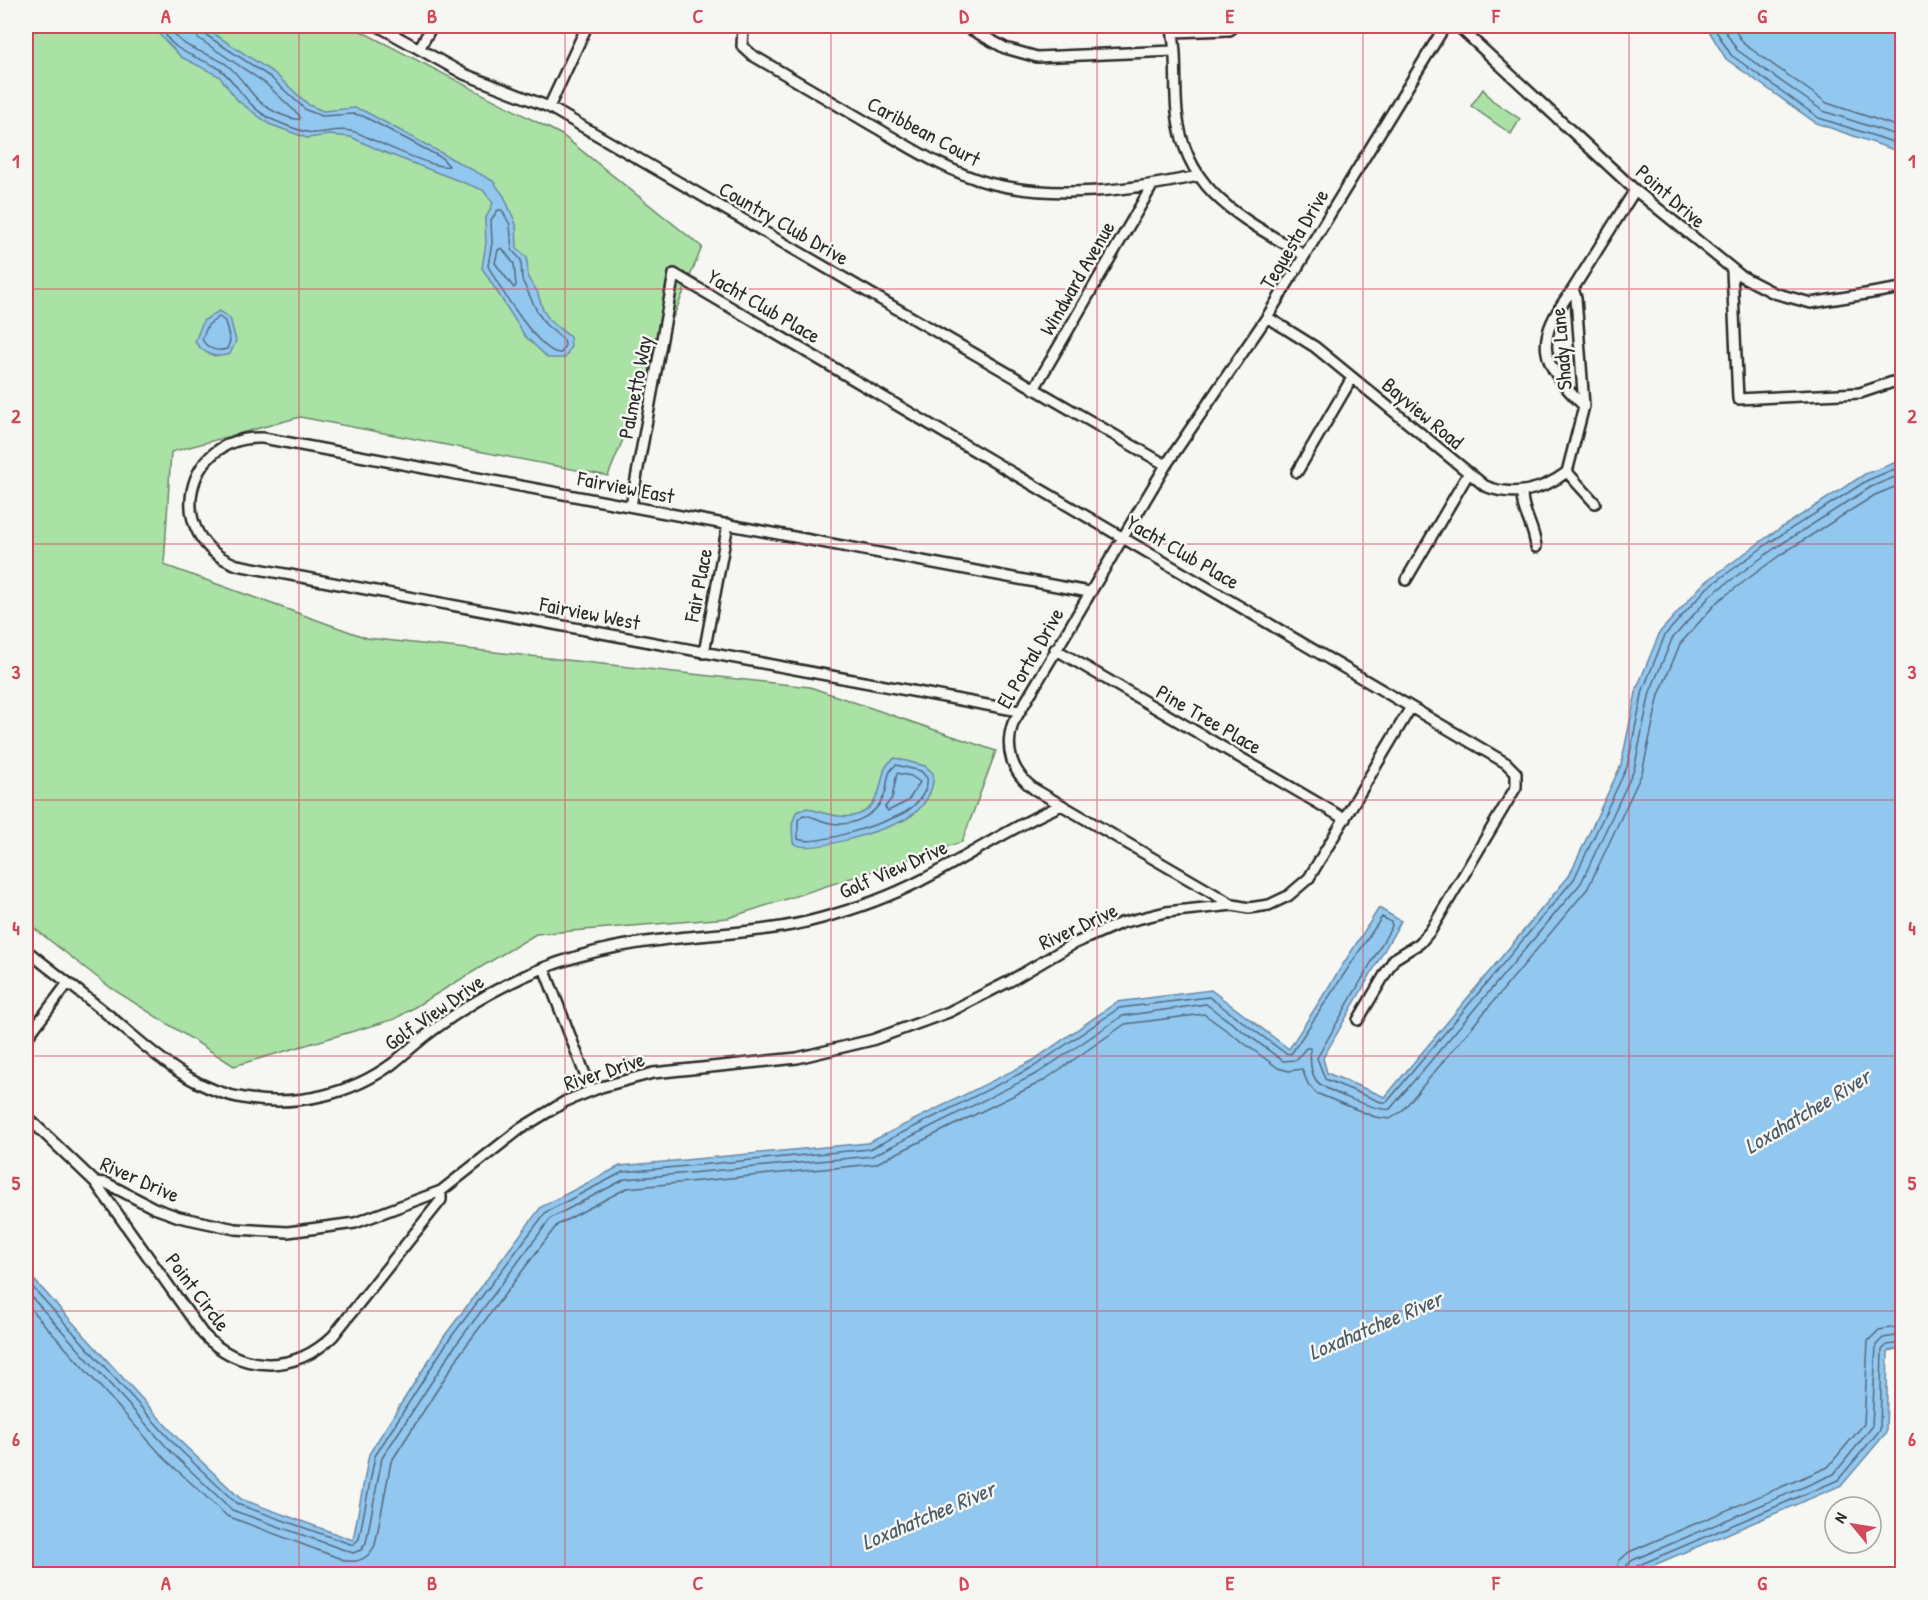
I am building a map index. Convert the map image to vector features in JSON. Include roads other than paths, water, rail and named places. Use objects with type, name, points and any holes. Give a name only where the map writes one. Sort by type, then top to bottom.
[{"type":"street","name":"Country Club Drive","points":[[378,26],[489,86],[549,107],[1166,465]]},
{"type":"street","points":[[419,49],[432,26]]},
{"type":"street","points":[[549,107],[587,26]]},
{"type":"street","name":"Caribbean Court","points":[[743,26],[742,46],[752,55],[925,156],[974,178],[1035,191],[1152,186],[1198,176]]},
{"type":"street","points":[[965,26],[1005,48],[1036,57],[1173,51]]},
{"type":"street","name":"Tequesta Drive","points":[[1166,465],[1267,317],[1445,26]]},
{"type":"street","name":"Point Drive","points":[[1458,26],[1635,190],[1732,271],[1774,293],[1811,303],[1902,288]]},
{"type":"street","points":[[1230,30],[1172,29],[1179,128],[1190,161],[1210,192],[1236,214],[1304,255]]},
{"type":"street","name":"Windward Avenue","points":[[1034,389],[1152,186]]},
{"type":"street","name":"Shady Lane","points":[[1584,406],[1562,385],[1551,369],[1545,350],[1556,311],[1573,289],[1635,190]]},
{"type":"street","points":[[1732,271],[1738,399],[1860,393],[1902,379]]},
{"type":"street","name":"Palmetto Way","points":[[631,506],[674,274]]},
{"type":"street","name":"Yacht Club Place","points":[[674,274],[1512,767],[1517,780],[1516,787],[1431,930],[1420,943],[1394,959],[1358,1020]]},
{"type":"street","name":"Shady Lane","points":[[1567,472],[1584,406],[1576,298],[1573,289]]},
{"type":"street","name":"Bayview Road","points":[[1267,317],[1315,347],[1468,474],[1492,489],[1522,492],[1555,481],[1567,472]]},
{"type":"street","points":[[1297,472],[1352,378]]},
{"type":"street","name":"Fairview East","points":[[190,503],[194,481],[206,461],[227,444],[256,438],[1089,592]]},
{"type":"street","name":"El Portal Drive","points":[[1166,465],[1019,711],[1010,729],[1008,743],[1015,769],[1028,784],[1233,905]]},
{"type":"street","points":[[1567,472],[1595,503]]},
{"type":"street","points":[[1406,580],[1468,474]]},
{"type":"street","points":[[1522,492],[1521,503],[1534,529],[1536,547]]},
{"type":"street","name":"Fairview West","points":[[190,503],[194,525],[201,539],[217,555],[237,565],[1019,711]]},
{"type":"street","name":"Fair Place","points":[[704,653],[728,524]]},
{"type":"street","name":"Pine Tree Place","points":[[1055,649],[1345,819]]},
{"type":"street","points":[[1233,905],[1249,908],[1276,902],[1299,888],[1309,878],[1412,707]]},
{"type":"street","name":"Golf View Drive","points":[[26,950],[177,1073],[212,1090],[234,1096],[273,1101],[319,1097],[361,1082],[391,1064],[455,1014],[511,983],[544,968],[633,944],[764,931],[854,909],[918,882],[1006,831],[1062,805]]},
{"type":"street","name":"River Drive","points":[[26,1116],[95,1182],[106,1183],[154,1208],[179,1217],[208,1225],[261,1232],[308,1231],[354,1223],[441,1191],[542,1114],[591,1090],[653,1073],[787,1059],[872,1040],[914,1026],[976,999],[1073,944],[1121,923],[1166,912],[1233,905]]},
{"type":"street","points":[[544,968],[591,1090]]},
{"type":"street","points":[[26,1039],[68,983]]},
{"type":"street","name":"Point Circle","points":[[95,1182],[203,1334],[224,1352],[238,1359],[265,1365],[299,1359],[318,1350],[333,1336],[441,1200],[441,1191]]},
{"type":"water","points":[[158,26],[202,26],[274,73],[309,105],[323,111],[355,108],[364,111],[493,181],[504,196],[516,224],[517,248],[527,258],[528,278],[537,291],[543,310],[550,321],[570,337],[571,346],[565,358],[548,358],[525,336],[482,268],[486,243],[485,220],[493,203],[483,190],[381,151],[351,137],[330,135],[307,138],[269,124],[238,101],[219,76],[181,57],[157,32]]},
{"type":"water","points":[[1706,26],[1902,26],[1902,150],[1897,151],[1816,123],[1726,59]]},
{"type":"water","points":[[219,311],[230,318],[236,341],[230,354],[215,356],[207,353],[195,342],[203,321]]},
{"type":"water","name":"Loxahatchee River","points":[[1902,460],[1902,1348],[1888,1351],[1886,1433],[1842,1485],[1633,1574],[26,1574],[26,1271],[182,1443],[241,1499],[353,1540],[369,1454],[443,1338],[541,1207],[620,1166],[868,1143],[1032,1061],[1117,1002],[1211,990],[1289,1049],[1379,908],[1401,921],[1323,1058],[1327,1073],[1385,1097],[1569,876],[1621,765],[1637,688],[1660,632],[1703,584],[1767,537],[1865,474]]},
{"type":"water","points":[[895,758],[925,766],[933,773],[930,794],[912,815],[883,829],[848,840],[814,846],[801,846],[793,843],[792,824],[796,812],[807,808],[838,816],[858,815],[874,802],[885,768]]}]
